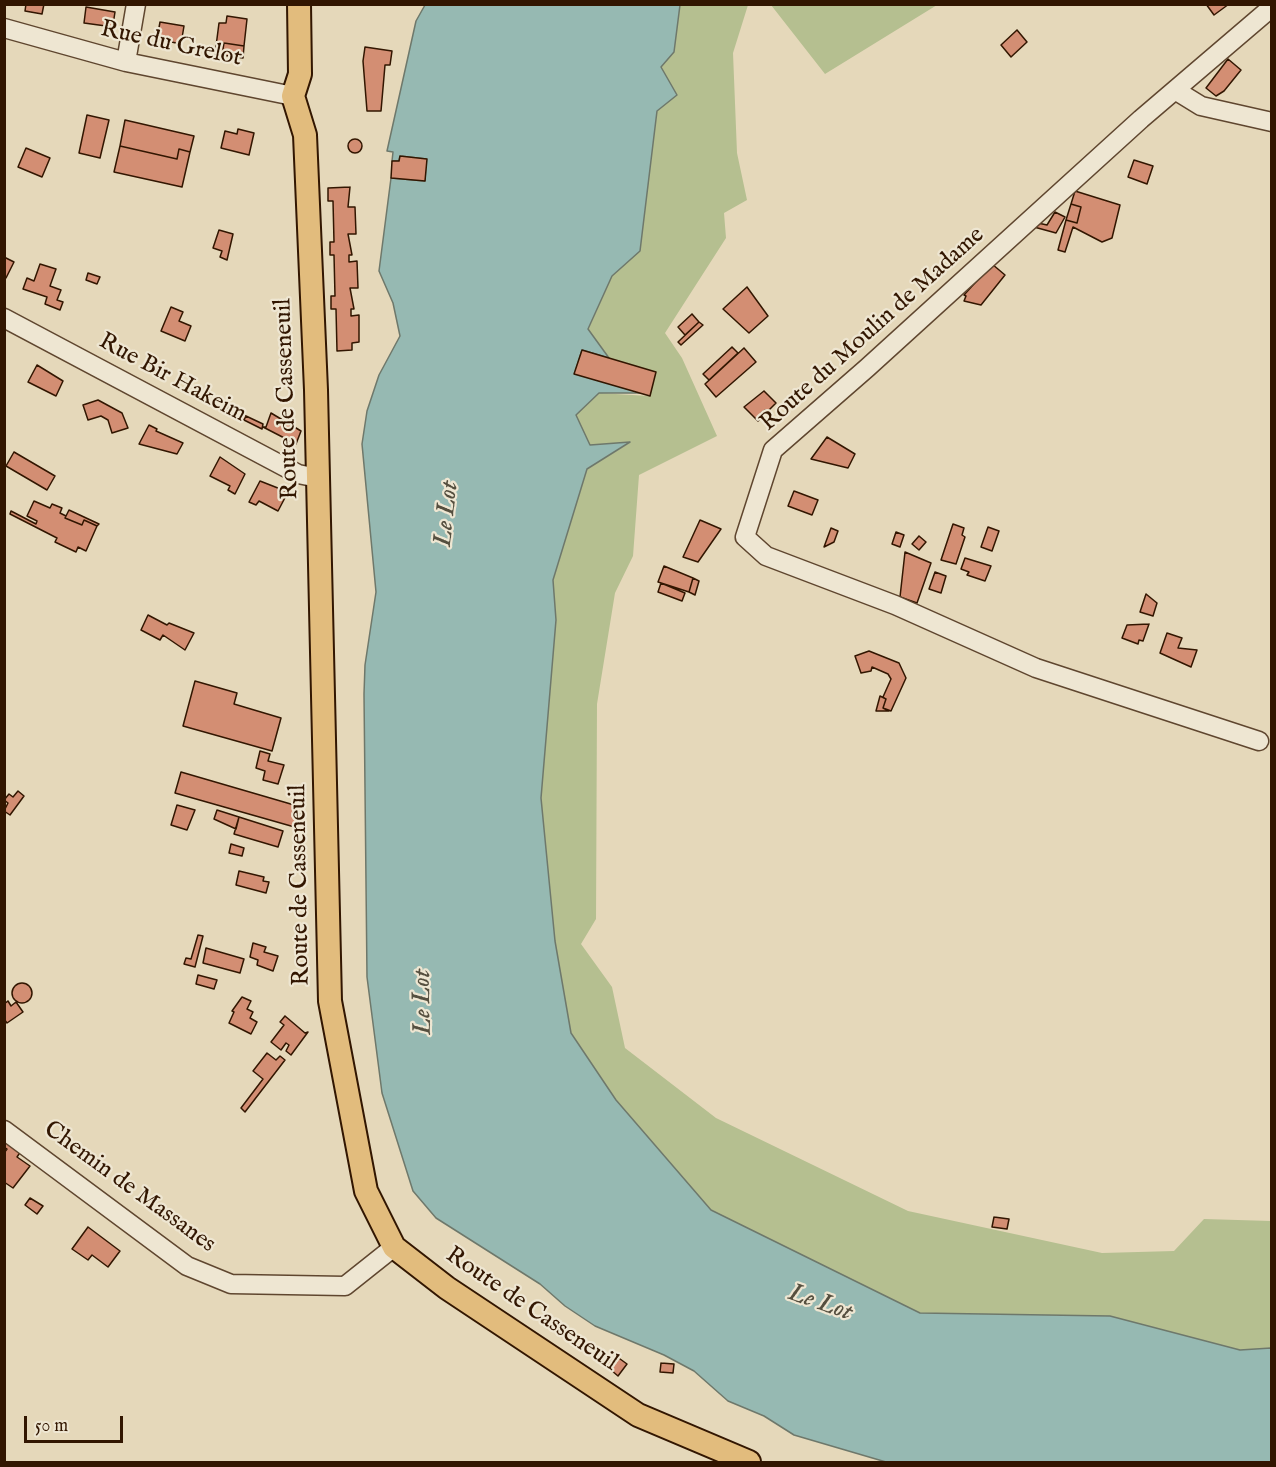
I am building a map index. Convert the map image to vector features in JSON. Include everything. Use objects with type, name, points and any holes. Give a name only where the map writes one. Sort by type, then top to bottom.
[{"type":"main road","points":[[292,96],[300,74],[299,4]]},
{"type":"main road","name":"Route de Casseneuil","points":[[292,96],[305,135],[318,478],[330,1001],[366,1191],[394,1247],[447,1288],[638,1415],[743,1461]]},
{"type":"street","points":[[126,62],[136,4]]},
{"type":"street","name":"Route du Moulin de Madame","points":[[1259,741],[1036,668],[895,605],[766,556],[745,537],[773,450],[1175,90],[1272,7]]},
{"type":"street","name":"Rue du Grelot","points":[[4,28],[126,62],[292,96]]},
{"type":"street","points":[[1175,90],[1201,106],[1272,122]]},
{"type":"street","name":"Rue Bir Hakeim","points":[[4,318],[298,474],[318,478]]},
{"type":"street","name":"Chemin de Massanes","points":[[4,1130],[187,1266],[231,1284],[345,1286],[394,1247]]},
{"type":"green space","points":[[680,5],[748,5],[733,53],[737,153],[747,200],[724,213],[726,238],[665,333],[682,358],[717,436],[639,475],[633,556],[615,593],[597,704],[596,919],[581,944],[612,987],[625,1048],[716,1118],[908,1211],[1102,1253],[1174,1251],[1204,1219],[1271,1221],[1271,1348],[1240,1350],[1110,1316],[920,1313],[711,1210],[616,1100],[571,1033],[555,941],[541,798],[556,620],[553,580],[587,469],[629,443],[590,445],[576,415],[599,393],[649,396],[656,372],[609,358],[588,330],[612,276],[640,250],[661,67],[674,52]]},
{"type":"green space","points":[[771,5],[937,5],[825,74]]},
{"type":"water","name":"Le Lot","points":[[425,5],[680,5],[674,52],[661,67],[677,95],[657,111],[640,251],[612,276],[588,329],[609,358],[582,350],[575,373],[641,393],[599,393],[576,415],[590,445],[630,442],[587,469],[553,580],[556,620],[541,798],[555,941],[571,1033],[616,1100],[711,1210],[920,1313],[1110,1316],[1240,1350],[1271,1348],[1271,1462],[886,1462],[794,1435],[764,1416],[728,1401],[694,1371],[664,1355],[595,1326],[565,1306],[540,1284],[436,1218],[413,1191],[382,1093],[367,977],[364,694],[365,665],[376,592],[362,444],[367,411],[379,375],[400,336],[393,303],[379,271],[391,178],[425,181],[426,159],[400,156],[399,161],[392,161],[393,152],[387,151],[416,21]]},
{"type":"building","points":[[26,4],[44,4],[42,14],[25,11]]},
{"type":"building","points":[[1206,4],[1229,4],[1214,15]]},
{"type":"building","points":[[86,7],[115,12],[112,31],[105,30],[106,26],[84,23]]},
{"type":"building","points":[[227,16],[247,19],[244,46],[224,43],[222,55],[215,54],[219,23],[226,23]]},
{"type":"building","points":[[160,22],[184,26],[181,44],[157,39]]},
{"type":"building","points":[[1017,30],[1027,42],[1011,57],[1001,45]]},
{"type":"building","points":[[224,43],[244,46],[243,58],[222,55]]},
{"type":"building","points":[[365,47],[392,51],[390,65],[385,65],[381,111],[367,111],[363,61]]},
{"type":"building","points":[[1228,59],[1241,70],[1224,91],[1216,96],[1206,88]]},
{"type":"building","points":[[87,115],[109,120],[100,158],[79,153]]},
{"type":"building","points":[[125,120],[194,136],[190,152],[179,149],[177,159],[120,146]]},
{"type":"building","points":[[238,129],[254,133],[249,155],[221,148],[225,131],[237,134]]},
{"type":"building","points":[[355,139],[360,141],[362,146],[360,151],[355,153],[350,151],[348,146],[350,141]]},
{"type":"building","points":[[120,146],[177,159],[179,149],[190,152],[182,187],[114,172]]},
{"type":"building","points":[[26,148],[50,158],[42,177],[18,167]]},
{"type":"building","points":[[400,156],[427,159],[425,181],[391,178],[392,161],[399,161]]},
{"type":"building","points":[[1134,160],[1153,166],[1147,184],[1128,177]]},
{"type":"building","points":[[350,187],[348,207],[355,207],[356,234],[348,234],[352,255],[349,255],[349,262],[357,261],[358,288],[350,288],[354,309],[351,309],[351,316],[359,315],[359,342],[352,343],[352,350],[337,351],[336,309],[331,309],[331,296],[335,296],[334,255],[330,255],[330,242],[334,242],[333,201],[328,201],[328,188]]},
{"type":"building","points":[[1075,191],[1120,205],[1112,238],[1102,242],[1073,227],[1065,252],[1058,250],[1066,220],[1077,223],[1081,207],[1071,204]]},
{"type":"building","points":[[1071,204],[1081,207],[1077,223],[1066,220]]},
{"type":"building","points":[[1055,212],[1065,217],[1056,233],[1034,227],[1038,223],[1047,225]]},
{"type":"building","points":[[219,230],[233,234],[227,260],[220,257],[222,251],[213,248]]},
{"type":"building","points":[[4,257],[14,262],[6,278],[4,277]]},
{"type":"building","points":[[40,264],[56,269],[50,286],[61,290],[57,300],[63,302],[60,310],[45,304],[47,297],[23,289],[27,278],[34,281]]},
{"type":"building","points":[[992,264],[1005,275],[981,305],[964,301],[966,296],[964,295]]},
{"type":"building","points":[[88,273],[100,277],[97,284],[86,280]]},
{"type":"building","points":[[747,287],[768,316],[749,333],[723,309]]},
{"type":"building","points":[[171,307],[183,312],[179,321],[191,326],[185,341],[161,331]]},
{"type":"building","points":[[692,314],[699,322],[685,335],[678,327]]},
{"type":"building","points":[[699,322],[703,325],[681,345],[678,342]]},
{"type":"building","points":[[732,347],[738,353],[709,380],[703,374]]},
{"type":"building","points":[[744,348],[756,362],[716,397],[705,384]]},
{"type":"building","points":[[582,350],[656,372],[650,396],[574,374]]},
{"type":"building","points":[[37,365],[63,381],[56,396],[28,382]]},
{"type":"building","points":[[764,391],[776,403],[767,412],[765,410],[761,413],[764,415],[758,421],[744,407]]},
{"type":"building","points":[[98,400],[122,413],[128,428],[112,433],[108,420],[101,416],[88,420],[83,405]]},
{"type":"building","points":[[228,407],[246,416],[244,420],[226,412]]},
{"type":"building","points":[[271,413],[301,431],[296,444],[263,427],[266,427]]},
{"type":"building","points":[[246,416],[263,424],[262,429],[244,420]]},
{"type":"building","points":[[149,425],[157,429],[156,431],[183,443],[177,454],[139,444]]},
{"type":"building","points":[[827,437],[855,454],[848,468],[811,459]]},
{"type":"building","points":[[14,452],[55,476],[47,490],[6,466]]},
{"type":"building","points":[[220,457],[245,474],[235,494],[228,490],[230,486],[210,476]]},
{"type":"building","points":[[260,481],[288,492],[278,511],[259,501],[256,505],[249,502]]},
{"type":"building","points":[[794,491],[818,500],[812,515],[788,506]]},
{"type":"building","points":[[34,501],[50,508],[52,504],[62,508],[60,513],[66,516],[65,518],[82,525],[84,520],[97,526],[86,551],[78,547],[76,552],[55,542],[57,538],[10,514],[11,511],[36,524],[37,521],[27,516]]},
{"type":"building","points":[[69,510],[99,524],[97,526],[84,520],[82,525],[65,518]]},
{"type":"building","points":[[700,520],[721,529],[698,562],[683,557]]},
{"type":"building","points":[[953,524],[964,528],[962,535],[965,537],[956,564],[941,560]]},
{"type":"building","points":[[988,527],[999,531],[992,551],[981,547]]},
{"type":"building","points":[[831,528],[838,531],[834,542],[824,547]]},
{"type":"building","points":[[896,532],[904,535],[900,547],[892,544]]},
{"type":"building","points":[[919,536],[926,542],[919,550],[912,544]]},
{"type":"building","points":[[905,552],[931,563],[917,603],[900,597]]},
{"type":"building","points":[[965,558],[991,566],[985,581],[967,575],[969,572],[961,569]]},
{"type":"building","points":[[664,566],[693,578],[689,592],[658,582]]},
{"type":"building","points":[[935,572],[946,576],[941,593],[929,589]]},
{"type":"building","points":[[693,578],[699,581],[695,595],[689,592]]},
{"type":"building","points":[[661,583],[685,593],[682,601],[658,592]]},
{"type":"building","points":[[1146,594],[1157,603],[1153,616],[1140,612]]},
{"type":"building","points":[[148,615],[167,625],[169,623],[194,633],[185,650],[163,635],[160,640],[141,630]]},
{"type":"building","points":[[1149,624],[1143,641],[1139,640],[1138,644],[1122,638],[1127,625]]},
{"type":"building","points":[[1167,633],[1182,638],[1178,648],[1197,650],[1191,667],[1160,653]]},
{"type":"building","points":[[869,651],[899,663],[906,678],[891,711],[883,708],[886,699],[883,697],[891,679],[888,674],[872,667],[871,671],[861,673],[855,656]]},
{"type":"building","points":[[195,681],[237,693],[234,704],[281,718],[272,751],[183,726]]},
{"type":"building","points":[[880,696],[886,699],[883,708],[889,711],[876,711]]},
{"type":"building","points":[[260,751],[270,754],[268,761],[284,765],[278,784],[263,780],[265,771],[256,768]]},
{"type":"building","points":[[181,772],[301,807],[298,828],[175,793]]},
{"type":"building","points":[[18,791],[24,796],[10,815],[4,811],[8,803],[4,800],[9,794],[13,797]]},
{"type":"building","points":[[177,805],[195,810],[187,830],[171,825]]},
{"type":"building","points":[[217,810],[239,817],[236,829],[214,819]]},
{"type":"building","points":[[239,817],[283,831],[278,847],[234,834]]},
{"type":"building","points":[[231,844],[244,848],[242,856],[229,853]]},
{"type":"building","points":[[239,871],[264,877],[263,881],[269,882],[266,893],[236,885]]},
{"type":"building","points":[[198,935],[203,936],[195,967],[184,964],[186,958],[191,959]]},
{"type":"building","points":[[253,943],[266,947],[264,952],[278,956],[273,971],[257,965],[258,960],[250,957]]},
{"type":"building","points":[[206,948],[244,959],[240,973],[203,963]]},
{"type":"building","points":[[198,975],[217,980],[214,989],[196,984]]},
{"type":"building","points":[[18,983],[26,983],[32,989],[32,997],[26,1003],[18,1003],[12,997],[12,989]]},
{"type":"building","points":[[242,997],[251,1001],[247,1009],[253,1012],[250,1018],[257,1022],[251,1034],[229,1023],[234,1012],[232,1011]]},
{"type":"building","points":[[8,1001],[11,1006],[16,1002],[23,1012],[7,1023],[4,1019],[4,1004]]},
{"type":"building","points":[[285,1016],[305,1033],[308,1032],[291,1055],[286,1051],[289,1045],[286,1043],[281,1050],[271,1042],[284,1025],[280,1022]]},
{"type":"building","points":[[267,1053],[276,1060],[280,1056],[285,1060],[245,1112],[241,1108],[263,1079],[253,1071]]},
{"type":"building","points":[[5,1139],[21,1151],[17,1157],[30,1166],[13,1188],[4,1182],[4,1153],[7,1149],[4,1147]]},
{"type":"building","points":[[30,1198],[43,1206],[37,1214],[25,1205]]},
{"type":"building","points":[[994,1217],[1009,1219],[1007,1229],[992,1227]]},
{"type":"building","points":[[88,1227],[120,1251],[108,1267],[92,1255],[88,1260],[72,1249]]},
{"type":"building","points":[[616,1356],[627,1364],[618,1376],[604,1364],[609,1358],[612,1361]]},
{"type":"building","points":[[661,1363],[674,1364],[673,1373],[660,1372]]}]
